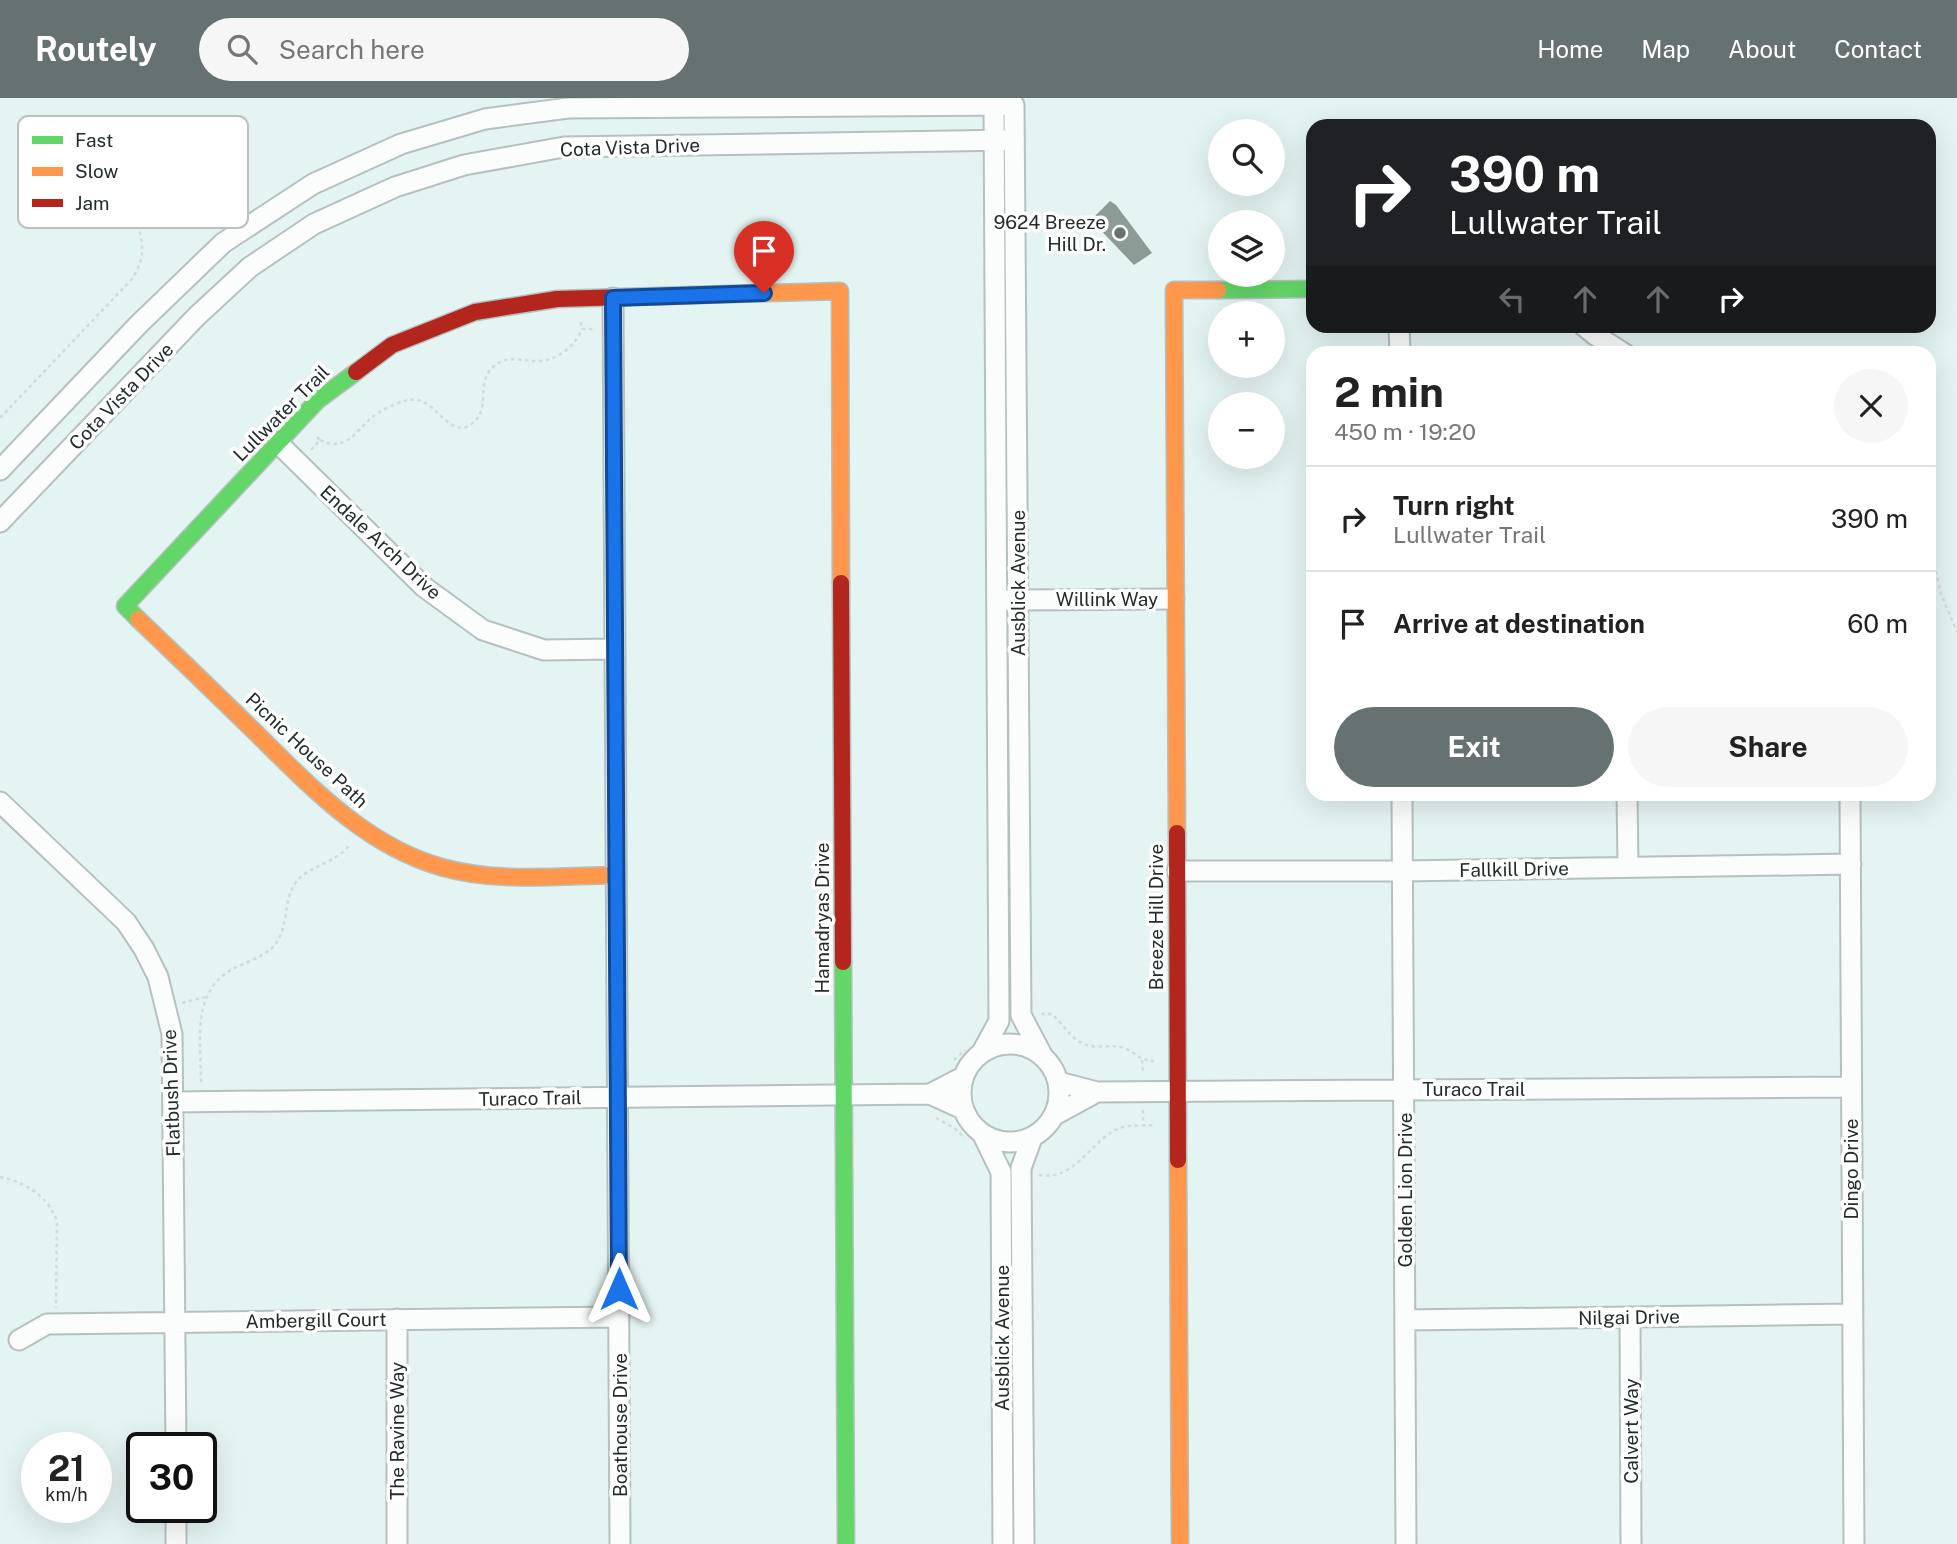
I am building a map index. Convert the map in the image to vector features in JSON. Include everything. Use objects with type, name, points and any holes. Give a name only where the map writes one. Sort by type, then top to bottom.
[{"type":"street","name":"Cota Vista Drive","points":[[248,227],[313,184],[401,144],[485,119],[568,108],[1014,105]]},
{"type":"street","name":"Ausblick Avenue","points":[[1014,105],[1021,1015],[1042,1055]]},
{"type":"street","name":"Ausblick Avenue","points":[[982,1052],[999,1021],[994,106]]},
{"type":"street","name":"Cota Vista Drive","points":[[0,522],[188,326],[250,267],[314,224],[395,187],[464,165],[564,147],[1014,140]]},
{"type":"street","name":"Cota Vista Drive","points":[[0,470],[139,324],[223,243],[246,228]]},
{"type":"street","name":"Breeze Hill Drive","points":[[1180,1544],[1174,290],[1306,289]]},
{"type":"street","name":"Lullwater Trail","points":[[125,606],[318,400],[392,345],[475,312],[557,299],[840,291]]},
{"type":"street","name":"Hamadryas Drive","points":[[840,291],[846,1544]]},
{"type":"street","name":"Boathouse Drive","points":[[613,298],[620,1544]]},
{"type":"street","points":[[1593,333],[1612,346]]},
{"type":"street","name":"Endale Arch Drive","points":[[278,443],[425,587],[483,630],[544,650],[614,649]]},
{"type":"street","name":"Willink Way","points":[[997,600],[1174,599]]},
{"type":"street","name":"Picnic House Path","points":[[125,606],[337,811],[383,844],[412,857],[475,873],[616,875]]},
{"type":"street","name":"Golden Lion Drive","points":[[1402,801],[1406,1544]]},
{"type":"street","points":[[1627,801],[1628,867]]},
{"type":"street","name":"Dingo Drive","points":[[1850,801],[1854,1544]]},
{"type":"street","name":"Flatbush Drive","points":[[0,802],[126,922],[158,977],[172,1034],[176,1432]]},
{"type":"street","name":"Fallkill Drive","points":[[1177,871],[1403,871],[1851,864]]},
{"type":"street","points":[[1013,1043],[1042,1055],[1053,1067],[1059,1082],[1060,1098],[1055,1115],[1046,1128],[1032,1138],[1016,1143],[999,1142],[983,1135],[971,1124],[963,1109],[960,1093],[963,1077],[970,1063],[982,1052],[997,1045],[1013,1043]]},
{"type":"street","name":"Turaco Trail","points":[[930,1094],[963,1077]]},
{"type":"street","name":"Turaco Trail","points":[[1059,1082],[1097,1092],[1851,1087]]},
{"type":"street","name":"Turaco Trail","points":[[1055,1115],[1097,1092]]},
{"type":"street","name":"Turaco Trail","points":[[173,1102],[930,1094],[963,1109]]},
{"type":"street","name":"Ausblick Avenue","points":[[983,1135],[1001,1167],[1003,1544]]},
{"type":"street","name":"Ausblick Avenue","points":[[1024,1544],[1021,1168],[1032,1138]]},
{"type":"street","name":"Nilgai Drive","points":[[1405,1320],[1852,1314]]},
{"type":"street","name":"Ambergill Court","points":[[19,1340],[47,1324],[619,1317]]},
{"type":"street","name":"Calvert Way","points":[[1630,1317],[1631,1544]]},
{"type":"street","name":"The Ravine Way","points":[[397,1319],[397,1544]]},
{"type":"street","points":[[176,1523],[176,1544]]},
{"type":"path","points":[[0,418],[132,279],[141,264],[143,245],[139,228]]},
{"type":"path","points":[[312,432],[330,445],[347,441],[371,418],[410,400],[427,403],[449,425],[464,428],[477,421],[481,415],[485,381],[491,368],[509,359],[548,360],[574,343],[582,329],[581,314]]},
{"type":"path","points":[[582,329],[596,329]]},
{"type":"path","points":[[306,456],[320,440]]},
{"type":"path","points":[[1936,570],[1945,607],[1957,632]]},
{"type":"path","points":[[201,1082],[201,1031],[205,997],[220,977],[274,946],[282,929],[289,893],[297,880],[334,859],[351,844]]},
{"type":"path","points":[[182,1003],[205,997]]},
{"type":"path","points":[[1037,1014],[1052,1014],[1072,1036],[1085,1045],[1118,1046],[1142,1060],[1157,1061]]},
{"type":"path","points":[[1142,1060],[1143,1077]]},
{"type":"path","points":[[1143,1110],[1143,1126]]},
{"type":"path","points":[[1038,1175],[1048,1177],[1075,1166],[1102,1138],[1118,1129],[1126,1126],[1158,1125]]},
{"type":"path","points":[[0,1177],[25,1184],[53,1211],[57,1221],[56,1308]]},
{"type":"building","name":"9624 Breeze Hill Dr.","points":[[1110,201],[1116,205],[1152,253],[1134,265],[1091,220]]},
{"type":"traffic: fast","points":[[1218,290],[1306,289]]},
{"type":"traffic: fast","points":[[138,619],[125,606],[318,400],[356,372]]},
{"type":"traffic: fast","points":[[843,962],[846,1544]]},
{"type":"traffic: slow","points":[[1177,833],[1174,290],[1218,290]]},
{"type":"traffic: slow","points":[[625,297],[840,291],[841,583]]},
{"type":"traffic: slow","points":[[138,619],[316,791],[362,828],[387,844],[441,867],[484,875],[616,875]]},
{"type":"traffic: slow","points":[[1178,1160],[1180,1544]]},
{"type":"traffic: jam","points":[[356,372],[392,345],[475,312],[557,299],[625,297]]},
{"type":"traffic: jam","points":[[841,583],[843,962]]},
{"type":"traffic: jam","points":[[1177,833],[1178,1160]]},
{"type":"place","name":"9624 Breeze Hill Dr.","points":[[1120,233]]},
{"type":"route","points":[[619,1289],[613,298],[764,293]]}]
